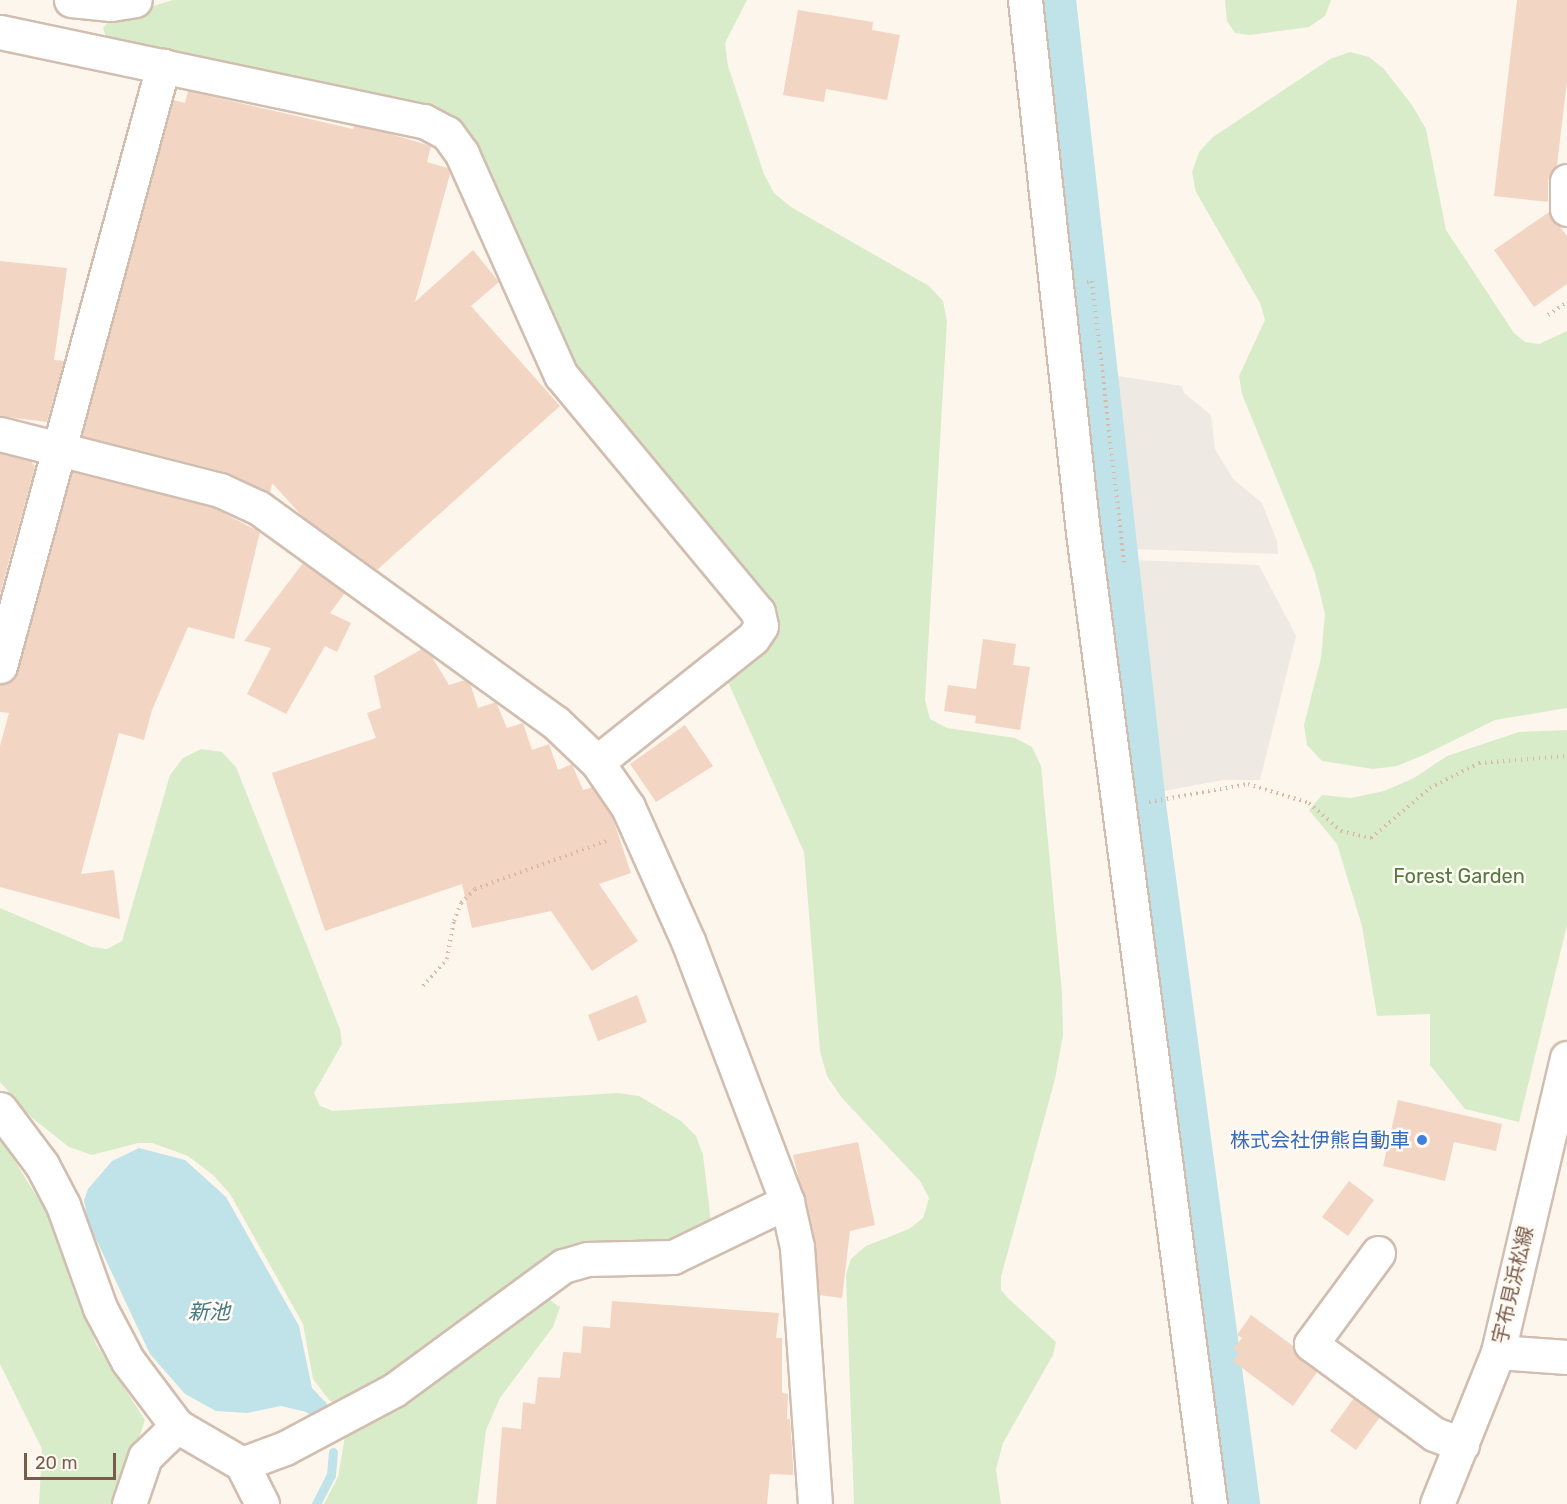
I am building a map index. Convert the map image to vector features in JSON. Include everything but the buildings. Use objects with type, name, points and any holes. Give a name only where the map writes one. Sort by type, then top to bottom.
[{"type":"street","points":[[71,0],[111,4],[135,0]]},
{"type":"street","points":[[1025,0],[1083,532],[1210,1504]]},
{"type":"street","points":[[0,32],[424,121],[447,133],[462,154],[561,375],[758,612],[761,626],[753,638],[597,762]]},
{"type":"street","points":[[0,666],[163,66]]},
{"type":"street","points":[[1567,181],[1567,209]]},
{"type":"street","points":[[0,434],[60,447],[220,490],[259,508],[555,722],[597,762],[628,807],[688,941],[787,1202],[796,1247],[814,1504]]},
{"type":"street","name":"宇布見浜松線","points":[[1437,1504],[1498,1352],[1567,1058]]},
{"type":"street","points":[[0,1110],[42,1165],[63,1205],[112,1336],[177,1426],[242,1464],[262,1504]]},
{"type":"street","points":[[242,1464],[285,1448],[394,1390],[563,1266],[587,1259],[673,1257],[787,1202]]},
{"type":"street","points":[[1378,1253],[1311,1344],[1434,1434],[1462,1445]]},
{"type":"street","points":[[1498,1352],[1567,1357]]},
{"type":"street","points":[[129,1504],[146,1457],[177,1426]]},
{"type":"path","points":[[1086,282],[1092,281],[1124,562]]},
{"type":"path","points":[[1548,315],[1567,302]]},
{"type":"path","points":[[1148,802],[1223,786],[1248,784],[1273,789],[1309,803],[1341,831],[1371,838],[1430,788],[1479,762],[1567,756]]},
{"type":"path","points":[[423,986],[447,959],[461,903],[475,889],[639,830]]},
{"type":"shaded area","points":[[1112,375],[1182,386],[1184,393],[1211,415],[1215,449],[1233,479],[1262,503],[1277,541],[1278,554],[1132,549]]},
{"type":"shaded area","points":[[1133,560],[1259,565],[1296,636],[1260,780],[1223,780],[1159,792]]},
{"type":"green space","points":[[173,0],[747,0],[725,43],[728,66],[764,174],[774,193],[791,207],[929,286],[943,301],[947,321],[925,700],[930,719],[947,728],[1015,738],[1032,747],[1041,766],[1062,993],[1063,1035],[1055,1079],[1001,1277],[1001,1290],[1056,1342],[1053,1355],[1003,1443],[996,1469],[1001,1504],[854,1504],[846,1275],[851,1259],[866,1246],[909,1229],[923,1218],[929,1198],[920,1181],[842,1098],[827,1076],[820,1051],[804,852],[728,682],[731,672],[762,646],[585,388],[472,148],[107,39],[103,28],[111,19]]},
{"type":"green space","points":[[1225,0],[1331,0],[1325,16],[1309,27],[1249,35],[1235,33],[1227,21]]},
{"type":"green space","points":[[1350,52],[1369,57],[1384,69],[1412,105],[1426,129],[1446,230],[1514,333],[1525,342],[1539,344],[1567,331],[1567,708],[1495,720],[1397,766],[1373,769],[1322,761],[1307,745],[1304,725],[1321,658],[1325,614],[1315,573],[1242,394],[1239,376],[1265,320],[1260,303],[1196,192],[1192,172],[1199,152],[1213,137],[1330,59]]},
{"type":"green space","name":"Forest Garden","points":[[1567,730],[1567,925],[1519,1122],[1465,1109],[1430,1065],[1430,1014],[1377,1016],[1362,926],[1337,844],[1309,810],[1322,795],[1351,798],[1384,791],[1414,778],[1447,756],[1519,732]]},
{"type":"green space","points":[[201,749],[222,752],[236,767],[340,1029],[342,1044],[314,1093],[320,1106],[333,1111],[618,1093],[639,1096],[681,1121],[696,1136],[703,1155],[711,1222],[670,1245],[612,1247],[421,1359],[335,1403],[329,1400],[313,1379],[303,1324],[230,1194],[213,1175],[188,1156],[152,1143],[138,1143],[92,1155],[69,1147],[31,1117],[0,1082],[0,908],[92,947],[107,949],[122,941],[170,775],[183,758]]},
{"type":"green space","points":[[0,1137],[47,1213],[96,1344],[145,1420],[117,1504],[39,1504],[42,1449],[0,1364]]},
{"type":"green space","points":[[546,1297],[560,1307],[553,1327],[500,1398],[486,1430],[477,1504],[324,1504],[338,1477],[345,1436]]},
{"type":"water","name":"新池","points":[[139,1148],[185,1160],[226,1197],[299,1326],[312,1388],[332,1409],[315,1419],[306,1412],[281,1406],[247,1413],[216,1411],[185,1394],[150,1354],[88,1222],[84,1200],[88,1189],[112,1161]]},
{"type":"waterway","points":[[1049,0],[1139,805],[1233,1504]]},
{"type":"waterway","points":[[316,1504],[331,1475],[333,1452]]},
{"type":"place","name":"株式会社伊熊自動車","points":[[1422,1140]]}]
